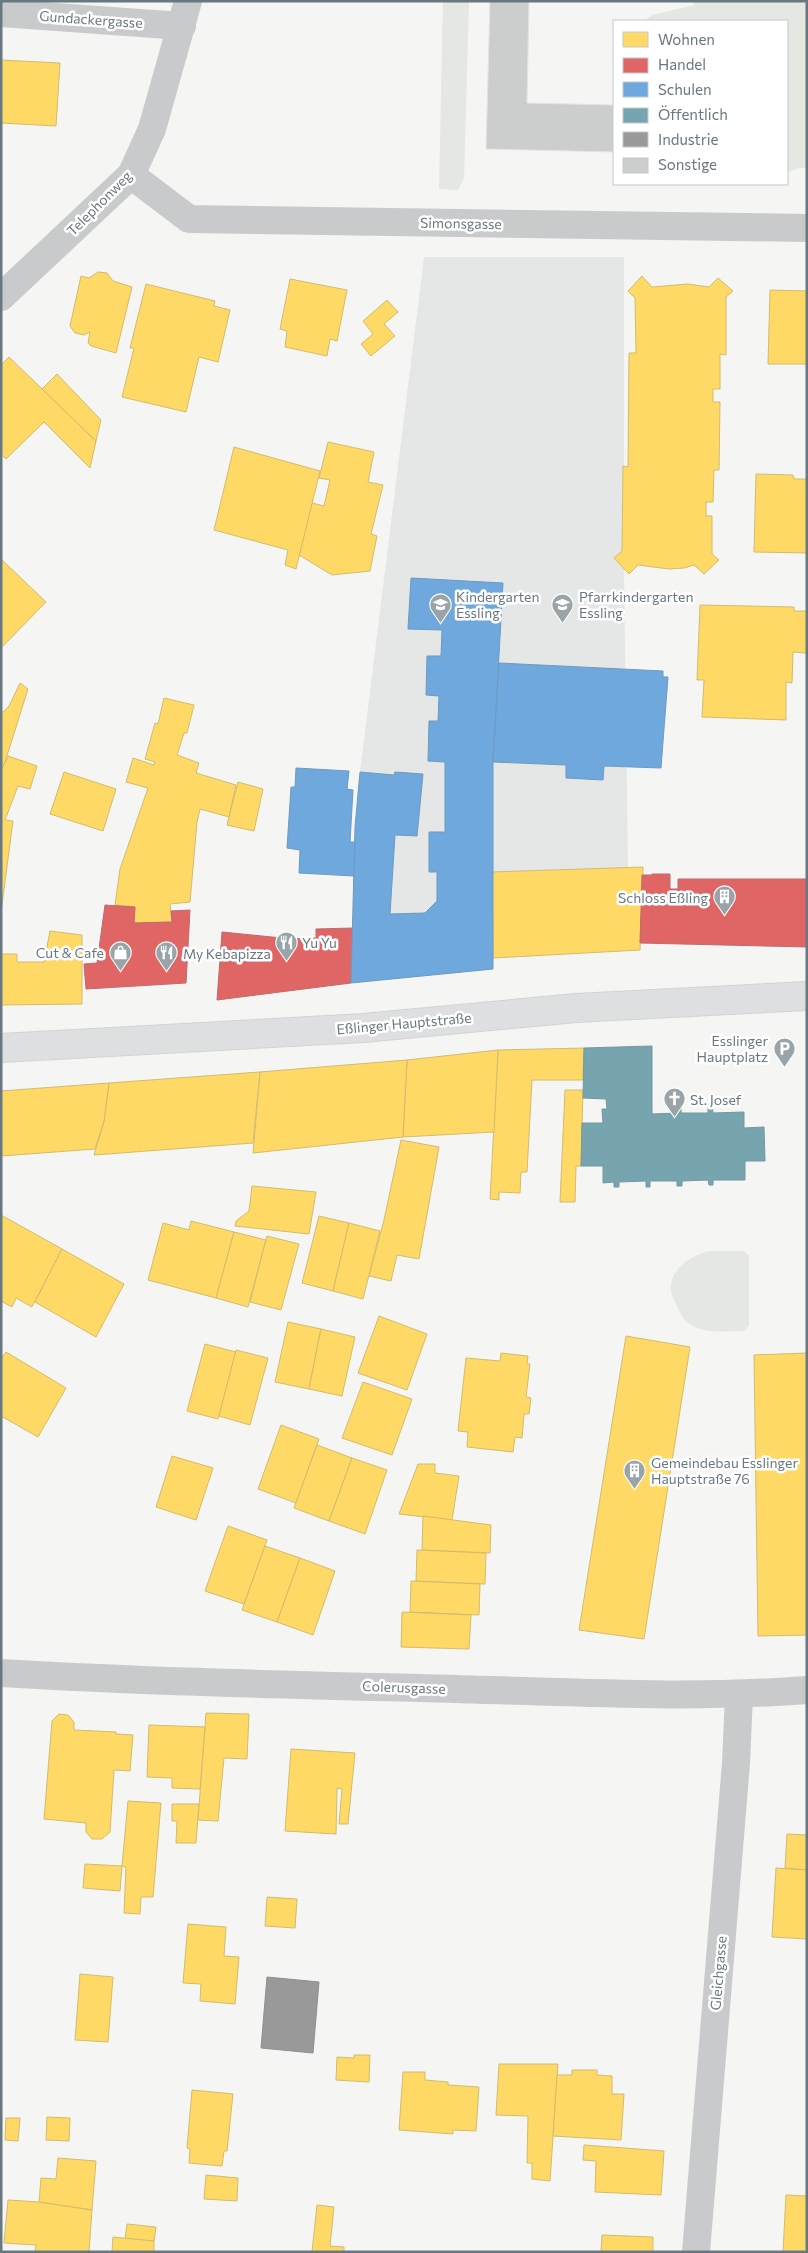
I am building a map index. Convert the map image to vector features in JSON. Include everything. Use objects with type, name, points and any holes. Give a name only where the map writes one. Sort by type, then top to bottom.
[{"type":"main road","name":"Eßlinger Hauptstraße","points":[[1,1048],[363,1028],[576,1008],[807,996]]},
{"type":"street","name":"Gundackergasse","points":[[1,13],[185,14]]},
{"type":"street","name":"Telephonweg","points":[[1,298],[131,175],[152,129],[185,14]]},
{"type":"street","name":"Simonsgasse","points":[[131,175],[189,219],[807,228]]},
{"type":"street","name":"Colerusgasse","points":[[1,1673],[184,1682],[739,1695],[807,1690]]},
{"type":"street","name":"Gleichgasse","points":[[696,2252],[735,1773],[739,1695]]},
{"type":"shaded area","points":[[443,1],[469,1],[464,178],[458,190],[439,189]]},
{"type":"shaded area","points":[[691,1],[807,1],[807,168],[798,168],[788,173],[788,20],[645,20],[652,15],[695,5]]},
{"type":"shaded area","points":[[424,257],[624,257],[624,572],[628,867],[643,867],[640,950],[493,958],[493,969],[351,983],[360,772]]},
{"type":"shaded area","points":[[710,1251],[744,1251],[749,1256],[749,1325],[744,1331],[703,1330],[691,1325],[679,1312],[671,1290],[671,1284],[676,1272],[680,1266],[691,1258]]},
{"type":"building: Wohnen","points":[[1,60],[60,63],[56,126],[1,123]]},
{"type":"building: Wohnen","points":[[98,272],[107,273],[113,281],[132,287],[116,353],[91,346],[88,343],[90,332],[84,335],[75,333],[70,326],[81,276],[89,278]]},
{"type":"building: Wohnen","points":[[642,276],[652,287],[688,284],[709,287],[718,278],[733,291],[726,297],[726,355],[720,354],[720,389],[713,389],[713,402],[720,402],[719,470],[714,470],[713,502],[706,502],[706,516],[712,516],[712,554],[719,560],[704,574],[694,565],[669,569],[638,565],[629,574],[614,558],[622,551],[623,466],[628,467],[629,353],[636,353],[635,298],[628,291]]},
{"type":"building: Wohnen","points":[[290,279],[347,290],[337,341],[330,339],[327,356],[285,347],[287,331],[280,329]]},
{"type":"building: Wohnen","points":[[146,284],[215,301],[214,306],[230,310],[218,362],[199,357],[186,412],[122,397],[134,348],[130,348]]},
{"type":"building: Wohnen","points":[[770,290],[807,291],[807,364],[768,364]]},
{"type":"building: Wohnen","points":[[387,300],[398,312],[384,324],[395,336],[371,356],[361,344],[373,334],[363,321]]},
{"type":"building: Wohnen","points":[[9,357],[96,441],[90,468],[44,422],[6,459],[1,454],[1,365]]},
{"type":"building: Wohnen","points":[[57,374],[101,420],[96,441],[42,389]]},
{"type":"building: Wohnen","points":[[328,442],[374,452],[368,482],[383,485],[371,534],[377,536],[370,571],[332,575],[299,555],[312,503],[324,506],[330,480],[319,478]]},
{"type":"building: Wohnen","points":[[234,447],[320,471],[296,569],[285,565],[288,550],[214,530]]},
{"type":"building: Wohnen","points":[[756,474],[793,475],[794,479],[807,479],[807,553],[754,552]]},
{"type":"building: Wohnen","points":[[1,559],[46,602],[1,648]]},
{"type":"building: Wohnen","points":[[700,605],[794,607],[794,611],[807,611],[807,653],[793,652],[792,683],[786,682],[786,720],[702,717],[704,680],[697,680]]},
{"type":"building: Wohnen","points":[[20,683],[28,689],[4,765],[1,763],[1,714],[9,706]]},
{"type":"building: Wohnen","points":[[164,698],[194,705],[187,733],[184,733],[177,755],[199,763],[196,773],[236,785],[229,817],[200,809],[197,822],[190,902],[170,904],[172,922],[134,923],[135,907],[115,905],[120,869],[148,788],[126,782],[133,758],[154,765],[155,762],[145,759],[155,723],[158,724]]},
{"type":"building: Wohnen","points":[[8,756],[37,766],[30,789],[18,786],[5,820],[13,821],[1,912],[1,771]]},
{"type":"building: Wohnen","points":[[64,772],[116,789],[103,831],[50,814]]},
{"type":"building: Wohnen","points":[[238,782],[263,789],[254,831],[227,825]]},
{"type":"building: Wohnen","points":[[643,867],[640,950],[493,958],[492,872]]},
{"type":"building: Wohnen","points":[[50,931],[82,935],[82,1004],[1,1005],[1,954],[17,954],[17,962],[44,962]]},
{"type":"building: Wohnen","points":[[584,1048],[583,1080],[532,1080],[527,1172],[521,1172],[520,1193],[499,1192],[499,1200],[490,1199],[498,1050]]},
{"type":"building: Wohnen","points":[[498,1050],[494,1132],[403,1137],[407,1060]]},
{"type":"building: Wohnen","points":[[407,1060],[403,1137],[253,1153],[260,1072]]},
{"type":"building: Wohnen","points":[[260,1072],[253,1143],[94,1155],[104,1121],[109,1083]]},
{"type":"building: Wohnen","points":[[109,1083],[104,1121],[95,1149],[1,1156],[1,1091]]},
{"type":"building: Wohnen","points":[[565,1090],[583,1090],[581,1166],[576,1166],[575,1202],[560,1202]]},
{"type":"building: Wohnen","points":[[401,1140],[439,1147],[419,1259],[397,1255],[391,1281],[369,1276],[384,1220]]},
{"type":"building: Wohnen","points":[[252,1186],[316,1192],[309,1234],[235,1226],[236,1221],[249,1211]]},
{"type":"building: Wohnen","points":[[1,1215],[62,1249],[32,1307],[16,1298],[12,1307],[1,1301]]},
{"type":"building: Wohnen","points":[[319,1216],[349,1223],[333,1291],[302,1283]]},
{"type":"building: Wohnen","points":[[191,1221],[234,1232],[216,1298],[148,1280],[163,1223],[189,1230]]},
{"type":"building: Wohnen","points":[[349,1223],[380,1231],[363,1299],[333,1291]]},
{"type":"building: Wohnen","points":[[234,1232],[266,1240],[248,1307],[216,1298]]},
{"type":"building: Wohnen","points":[[267,1236],[299,1244],[281,1310],[250,1302]]},
{"type":"building: Wohnen","points":[[62,1249],[124,1284],[96,1337],[35,1302]]},
{"type":"building: Wohnen","points":[[379,1316],[427,1334],[407,1390],[358,1373]]},
{"type":"building: Wohnen","points":[[288,1322],[321,1329],[309,1389],[275,1382]]},
{"type":"building: Wohnen","points":[[321,1329],[355,1337],[342,1396],[309,1389]]},
{"type":"building: Wohnen","name":"Gemeindebau Esslinger Hauptstraße 76","points":[[626,1336],[690,1347],[644,1639],[579,1630]]},
{"type":"building: Wohnen","points":[[205,1344],[236,1352],[218,1419],[187,1411]]},
{"type":"building: Wohnen","points":[[236,1350],[268,1358],[250,1425],[219,1416]]},
{"type":"building: Wohnen","points":[[6,1352],[66,1388],[38,1437],[1,1416],[1,1359]]},
{"type":"building: Wohnen","points":[[501,1353],[528,1356],[527,1364],[530,1364],[526,1397],[531,1398],[529,1414],[524,1414],[522,1438],[515,1437],[513,1452],[467,1447],[468,1432],[458,1431],[466,1358],[500,1361]]},
{"type":"building: Wohnen","name":"Gemeindebau Esslinger Hauptstraße 76","points":[[807,1353],[807,1635],[758,1636],[754,1355]]},
{"type":"building: Wohnen","points":[[363,1382],[412,1399],[392,1455],[342,1438]]},
{"type":"building: Wohnen","points":[[281,1425],[319,1439],[296,1503],[258,1489]]},
{"type":"building: Wohnen","points":[[317,1445],[352,1458],[329,1521],[294,1508]]},
{"type":"building: Wohnen","points":[[172,1456],[213,1468],[196,1520],[156,1507]]},
{"type":"building: Wohnen","points":[[352,1458],[387,1470],[365,1534],[329,1521]]},
{"type":"building: Wohnen","points":[[418,1464],[435,1464],[435,1473],[459,1476],[452,1520],[399,1514]]},
{"type":"building: Wohnen","points":[[423,1516],[491,1525],[490,1553],[422,1550]]},
{"type":"building: Wohnen","points":[[228,1526],[267,1540],[244,1604],[205,1591]]},
{"type":"building: Wohnen","points":[[265,1546],[300,1558],[277,1622],[242,1610]]},
{"type":"building: Wohnen","points":[[417,1550],[486,1553],[485,1584],[416,1581]]},
{"type":"building: Wohnen","points":[[300,1558],[335,1571],[313,1635],[277,1622]]},
{"type":"building: Wohnen","points":[[411,1581],[480,1584],[479,1615],[410,1612]]},
{"type":"building: Wohnen","points":[[402,1612],[471,1615],[469,1649],[401,1647]]},
{"type":"building: Wohnen","points":[[206,1713],[249,1714],[247,1759],[224,1758],[218,1821],[198,1820]]},
{"type":"building: Wohnen","points":[[59,1714],[68,1715],[74,1722],[74,1730],[116,1732],[116,1734],[133,1735],[130,1771],[114,1770],[110,1832],[102,1839],[92,1839],[86,1832],[86,1823],[44,1819],[52,1721]]},
{"type":"building: Wohnen","points":[[149,1725],[205,1727],[200,1789],[172,1788],[172,1778],[147,1777]]},
{"type":"building: Wohnen","points":[[291,1749],[355,1753],[348,1824],[339,1824],[342,1789],[337,1788],[336,1834],[285,1831]]},
{"type":"building: Wohnen","points":[[128,1801],[161,1803],[153,1897],[141,1897],[140,1914],[124,1913],[126,1867],[122,1866]]},
{"type":"building: Wohnen","points":[[172,1804],[199,1804],[196,1843],[176,1843],[177,1821],[172,1821]]},
{"type":"building: Wohnen","points":[[787,1834],[807,1835],[807,1870],[785,1868]]},
{"type":"building: Wohnen","points":[[85,1864],[122,1866],[120,1891],[83,1888]]},
{"type":"building: Wohnen","points":[[776,1868],[807,1870],[807,1939],[772,1937]]},
{"type":"building: Wohnen","points":[[267,1897],[297,1899],[295,1928],[265,1926]]},
{"type":"building: Wohnen","points":[[188,1924],[226,1927],[224,1956],[239,1957],[235,2004],[200,2001],[201,1984],[183,1983]]},
{"type":"building: Wohnen","points":[[80,1974],[113,1977],[108,2042],[75,2040]]},
{"type":"building: Wohnen","points":[[354,2055],[370,2055],[369,2082],[336,2080],[337,2057],[354,2058]]},
{"type":"building: Wohnen","points":[[499,2064],[558,2064],[550,2181],[532,2179],[532,2163],[527,2163],[528,2116],[496,2115]]},
{"type":"building: Wohnen","points":[[572,2070],[597,2070],[597,2075],[612,2076],[612,2094],[624,2094],[621,2140],[553,2136],[557,2075],[572,2075]]},
{"type":"building: Wohnen","points":[[403,2072],[425,2072],[425,2080],[448,2082],[448,2085],[479,2087],[476,2131],[453,2130],[453,2134],[399,2130]]},
{"type":"building: Wohnen","points":[[192,2090],[233,2094],[227,2151],[224,2151],[222,2166],[189,2163],[190,2149],[187,2148]]},
{"type":"building: Wohnen","points":[[47,2117],[70,2118],[69,2141],[46,2140]]},
{"type":"building: Wohnen","points":[[6,2118],[20,2118],[18,2141],[5,2140]]},
{"type":"building: Wohnen","points":[[584,2145],[664,2151],[661,2195],[595,2192],[596,2161],[583,2160]]},
{"type":"building: Wohnen","points":[[58,2158],[96,2161],[92,2210],[39,2202],[41,2178],[56,2179]]},
{"type":"building: Wohnen","points":[[206,2175],[238,2178],[237,2201],[204,2199]]},
{"type":"building: Wohnen","points":[[786,2195],[807,2196],[807,2252],[783,2252]]},
{"type":"building: Wohnen","points":[[8,2200],[39,2202],[92,2210],[89,2252],[35,2252],[36,2245],[4,2243]]},
{"type":"building: Wohnen","points":[[317,2205],[334,2207],[330,2246],[344,2247],[344,2252],[312,2252]]},
{"type":"building: Wohnen","points":[[127,2224],[156,2227],[154,2241],[125,2239]]},
{"type":"building: Wohnen","points":[[602,2235],[653,2237],[653,2252],[601,2252]]},
{"type":"building: Wohnen","points":[[113,2237],[154,2241],[154,2252],[112,2252]]},
{"type":"building: Handel","name":"Schloss Eßling","points":[[670,874],[670,889],[678,889],[678,879],[807,879],[807,947],[640,943],[642,875]]},
{"type":"building: Handel","points":[[105,905],[135,907],[134,923],[172,922],[171,911],[190,910],[186,983],[86,989],[84,964],[97,963]]},
{"type":"building: Handel","name":"Yu Yu","points":[[353,928],[351,983],[217,1000],[222,932],[292,939],[316,938],[316,929]]},
{"type":"building: Schulen","points":[[411,578],[503,583],[493,762],[493,969],[351,983],[355,827],[360,772],[394,775],[395,772],[423,774],[417,836],[395,835],[390,914],[425,913],[437,901],[437,872],[429,872],[429,832],[445,832],[445,762],[428,761],[429,721],[438,721],[439,696],[426,695],[427,656],[441,656],[442,630],[408,629]]},
{"type":"building: Schulen","points":[[499,663],[663,671],[663,677],[668,677],[661,768],[604,766],[603,780],[566,778],[566,765],[493,762]]},
{"type":"building: Schulen","points":[[296,768],[349,771],[347,789],[353,790],[350,842],[355,842],[354,876],[299,873],[300,850],[287,848],[291,787],[295,787]]},
{"type":"building: Öffentlich","name":"St. Josef","points":[[652,1046],[652,1114],[677,1113],[677,1105],[681,1105],[681,1113],[708,1113],[708,1104],[712,1104],[713,1113],[744,1112],[744,1128],[764,1127],[765,1161],[745,1161],[745,1180],[713,1180],[713,1185],[709,1185],[708,1180],[682,1181],[682,1186],[677,1186],[677,1181],[650,1181],[650,1187],[646,1187],[646,1181],[619,1182],[619,1187],[614,1187],[614,1182],[603,1183],[603,1166],[581,1166],[582,1123],[603,1123],[602,1109],[607,1109],[606,1099],[583,1098],[584,1048]]},
{"type":"building: Industrie","points":[[267,1977],[319,1982],[313,2053],[261,2048]]},
{"type":"building: Sonstige","points":[[490,1],[529,1],[527,103],[613,105],[613,152],[486,149]]},
{"type":"place","name":"Kindergarten Essling","points":[[440,623]]},
{"type":"place","name":"Pfarrkindergarten Essling","points":[[563,623]]},
{"type":"place","name":"Schloss Eßling","points":[[724,916]]},
{"type":"place","name":"Yu Yu","points":[[286,961]]},
{"type":"place","name":"Cut & Cafe","points":[[120,971]]},
{"type":"place","name":"My Kebapizza","points":[[167,972]]},
{"type":"place","name":"Esslinger Hauptplatz","points":[[784,1067]]},
{"type":"place","name":"St. Josef","points":[[674,1118]]},
{"type":"place","name":"Gemeindebau Esslinger Hauptstraße 76","points":[[635,1489]]}]
